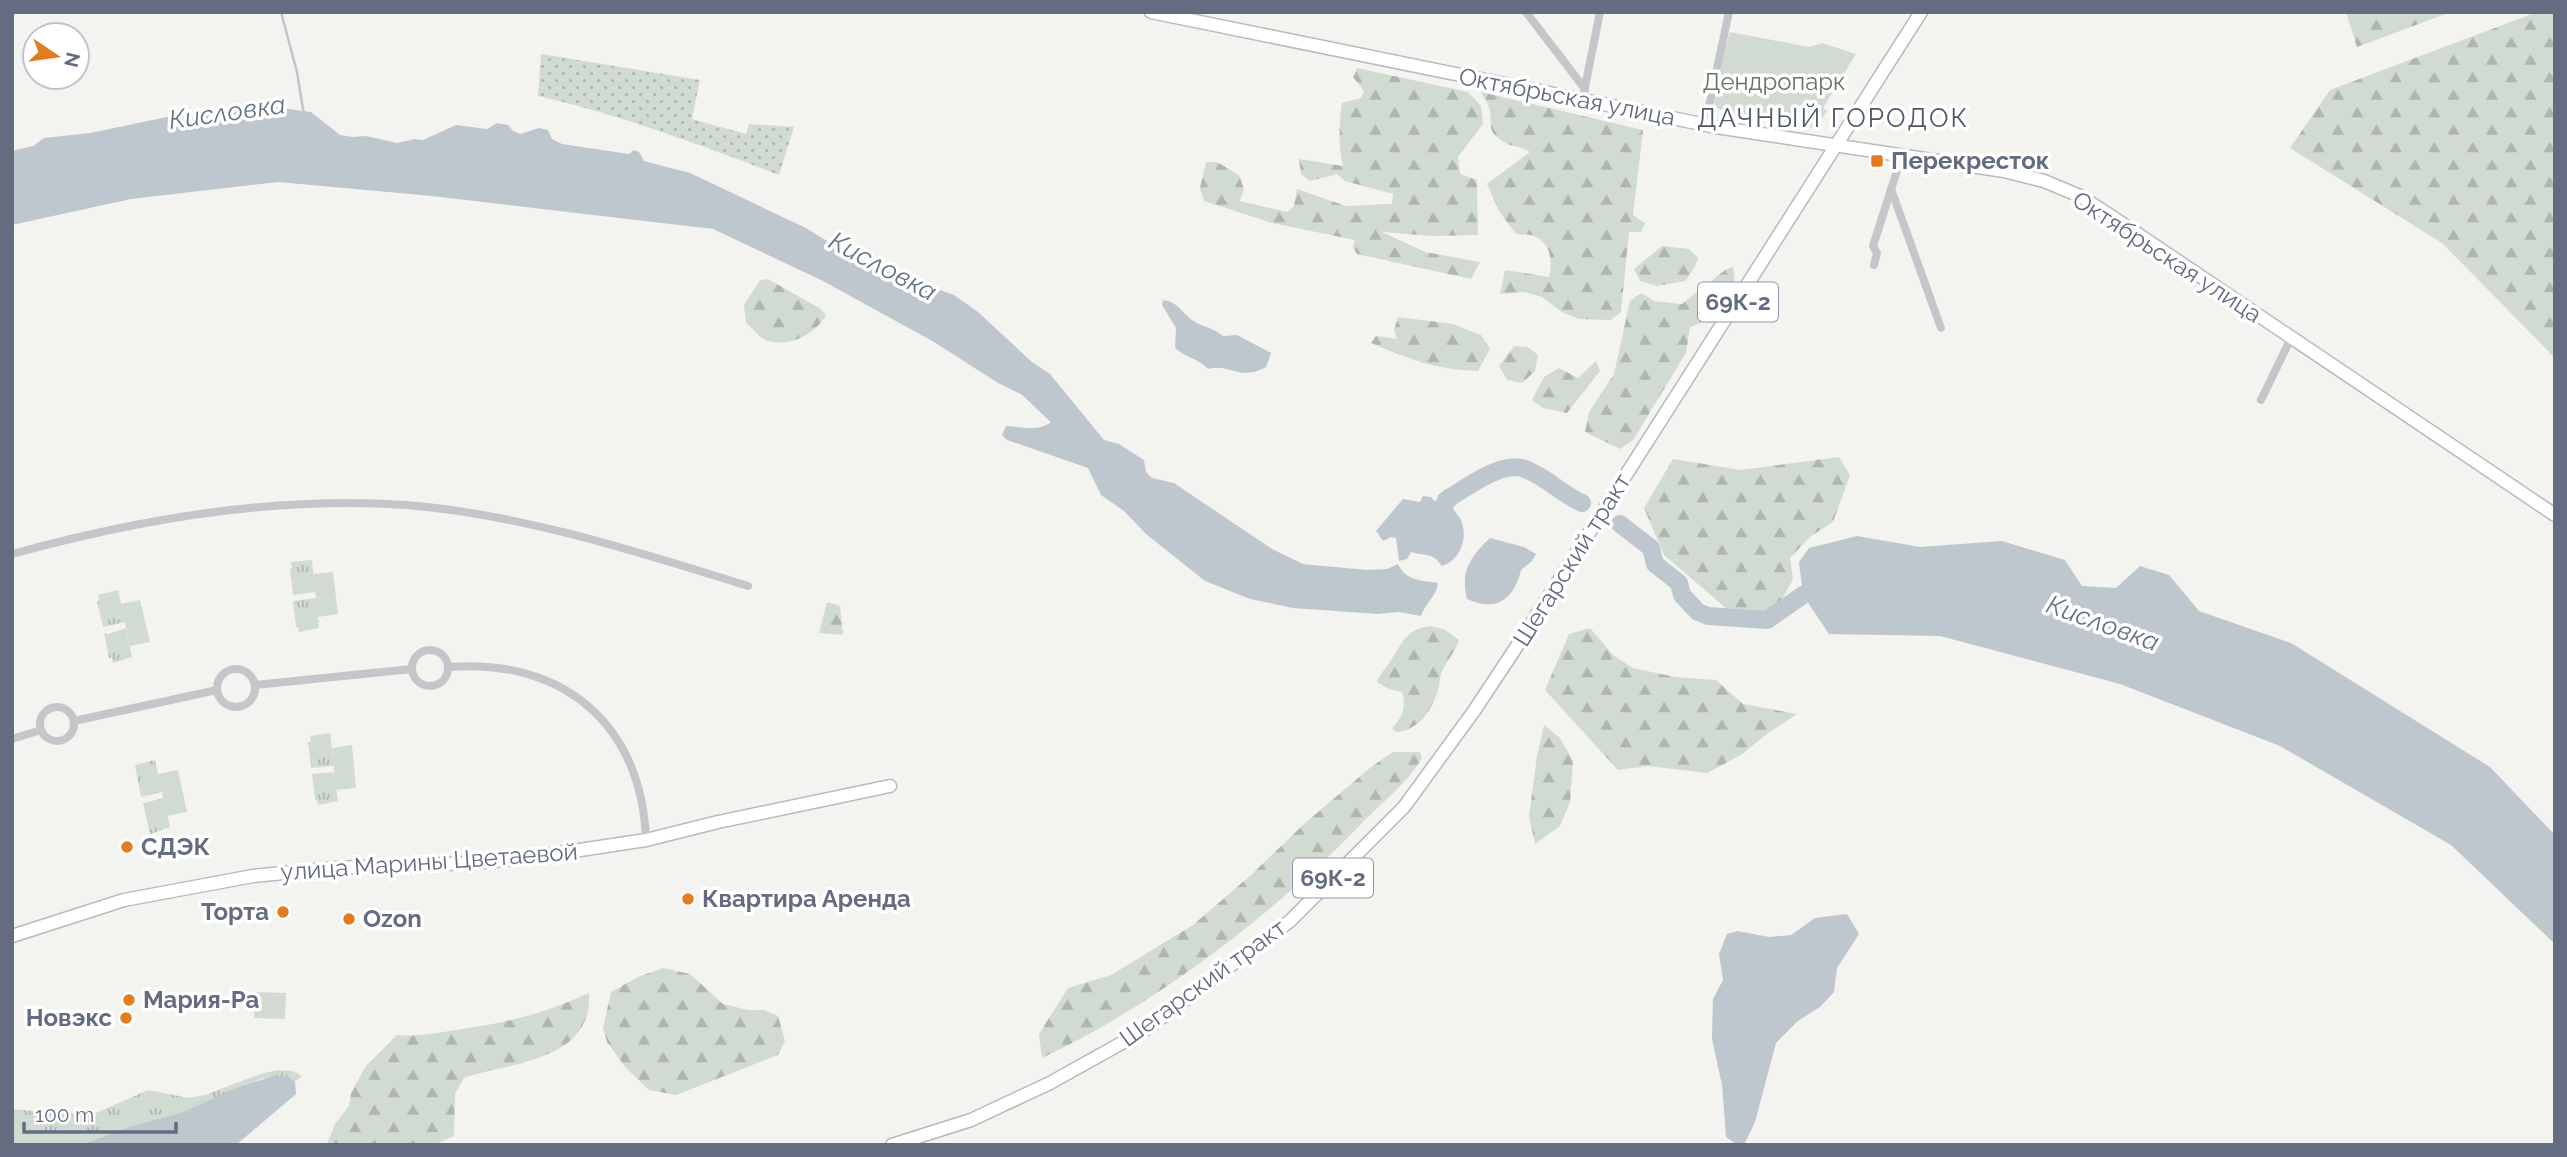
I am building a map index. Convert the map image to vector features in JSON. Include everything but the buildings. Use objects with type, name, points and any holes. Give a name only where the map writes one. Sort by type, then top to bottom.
[{"type":"street","name":"Октябрьская улица","points":[[1151,12],[1584,95],[1705,125],[2004,171],[2044,181],[2080,196],[2555,515]]},
{"type":"street","points":[[1526,12],[1584,95]]},
{"type":"street","points":[[1584,95],[1600,12]]},
{"type":"street","points":[[1705,125],[1729,12]]},
{"type":"street","name":"69К-2","points":[[1837,147],[1921,12]]},
{"type":"street","name":"Шегарский тракт","points":[[892,1145],[971,1120],[1050,1083],[1145,1030],[1290,921],[1411,797],[1502,670],[1837,147]]},
{"type":"street","points":[[1874,265],[1877,253],[1873,246],[1902,155]]},
{"type":"street","points":[[1891,189],[1941,328]]},
{"type":"street","points":[[2261,400],[2291,338]]},
{"type":"street","points":[[12,554],[228,509],[305,504],[405,505],[536,526],[636,552],[748,586]]},
{"type":"street","points":[[429,650],[440,653],[448,667],[444,679],[434,685],[422,684],[412,669],[415,658],[429,650]]},
{"type":"street","points":[[448,667],[482,666],[526,672],[568,692],[597,714],[622,746],[634,771],[642,800],[646,840]]},
{"type":"street","points":[[233,669],[250,674],[255,685],[252,698],[236,707],[223,702],[217,690],[222,675],[233,669]]},
{"type":"street","points":[[255,685],[412,669]]},
{"type":"street","points":[[74,721],[217,690]]},
{"type":"street","points":[[51,707],[68,709],[74,721],[73,731],[65,739],[47,738],[41,730],[43,714],[51,707]]},
{"type":"street","points":[[12,739],[41,730]]},
{"type":"street","name":"улица Марины Цветаевой","points":[[12,936],[124,900],[253,876],[335,868],[516,859],[646,840],[890,786]]},
{"type":"green space","points":[[2346,12],[2451,12],[2357,47]]},
{"type":"green space","points":[[2537,12],[2555,12],[2555,358],[2442,243],[2290,148],[2330,90]]},
{"type":"green space","name":"Дендропарк","points":[[1730,32],[1809,47],[1822,43],[1856,54],[1823,108],[1827,111],[1815,128],[1746,119],[1714,105]]},
{"type":"green space","points":[[541,54],[700,80],[692,119],[746,134],[749,124],[794,127],[779,175],[630,121],[538,96]]},
{"type":"green space","points":[[1357,68],[1468,92],[1481,106],[1483,124],[1458,157],[1460,174],[1477,180],[1478,235],[1432,236],[1382,232],[1425,252],[1480,262],[1471,279],[1357,254],[1353,247],[1355,240],[1272,223],[1204,201],[1200,188],[1206,162],[1217,162],[1239,175],[1244,189],[1240,201],[1287,212],[1294,206],[1297,189],[1346,206],[1392,204],[1393,194],[1345,181],[1337,174],[1310,181],[1301,174],[1299,159],[1343,166],[1340,150],[1342,103],[1361,98],[1364,91],[1353,77]]},
{"type":"green space","points":[[1481,92],[1643,130],[1633,215],[1645,223],[1641,232],[1629,232],[1621,312],[1611,320],[1579,319],[1562,312],[1542,297],[1524,292],[1500,294],[1505,270],[1549,277],[1551,265],[1547,248],[1540,239],[1532,235],[1516,234],[1499,211],[1487,184],[1530,152],[1507,144],[1494,134],[1489,107]]},
{"type":"green space","points":[[1662,246],[1689,249],[1698,258],[1685,281],[1657,286],[1640,281],[1634,269]]},
{"type":"green space","points":[[1733,267],[1730,297],[1710,318],[1690,327],[1686,353],[1633,440],[1620,449],[1585,432],[1589,412],[1614,374],[1630,301],[1641,293],[1654,301],[1682,304],[1725,270]]},
{"type":"green space","points":[[768,279],[821,309],[826,315],[816,328],[794,340],[777,342],[768,341],[746,323],[744,305],[760,280]]},
{"type":"green space","points":[[1398,317],[1453,324],[1481,335],[1490,349],[1478,371],[1423,363],[1371,343],[1376,336],[1397,339],[1394,330]]},
{"type":"green space","points":[[1514,346],[1528,347],[1538,355],[1535,371],[1522,383],[1507,380],[1499,366]]},
{"type":"green space","points":[[1596,361],[1600,371],[1567,413],[1543,408],[1532,400],[1544,377],[1559,368],[1578,378]]},
{"type":"green space","points":[[1839,457],[1850,475],[1833,522],[1811,536],[1790,558],[1793,579],[1774,614],[1727,609],[1664,555],[1644,508],[1673,459],[1741,470]]},
{"type":"green space","points":[[312,560],[315,592],[293,595],[291,562]]},
{"type":"green space","points":[[333,572],[338,614],[318,617],[313,574]]},
{"type":"green space","points":[[118,590],[125,622],[103,627],[98,595]]},
{"type":"green space","points":[[316,598],[319,628],[299,632],[293,601]]},
{"type":"green space","points":[[140,600],[150,642],[130,646],[121,604]]},
{"type":"green space","points":[[827,602],[840,606],[843,635],[819,633]]},
{"type":"green space","points":[[1430,626],[1444,629],[1459,640],[1442,671],[1430,710],[1419,723],[1405,731],[1396,732],[1392,728],[1403,712],[1402,692],[1377,682],[1405,638],[1415,630]]},
{"type":"green space","points":[[126,628],[132,657],[113,663],[112,658],[109,658],[104,633]]},
{"type":"green space","points":[[1590,628],[1613,655],[1633,668],[1675,677],[1716,680],[1743,704],[1797,714],[1741,755],[1707,773],[1648,766],[1618,770],[1545,690],[1569,634]]},
{"type":"green space","points":[[1544,725],[1560,738],[1573,761],[1570,802],[1560,826],[1535,844],[1529,816]]},
{"type":"green space","points":[[330,733],[334,766],[311,768],[308,742],[311,742],[310,736]]},
{"type":"green space","points":[[352,745],[356,788],[336,790],[332,748]]},
{"type":"green space","points":[[1393,752],[1420,752],[1422,758],[1397,789],[1333,852],[1257,920],[1216,952],[1130,1010],[1042,1058],[1039,1034],[1068,988],[1111,975],[1193,925],[1304,824],[1371,767]]},
{"type":"green space","points":[[155,760],[162,792],[141,797],[135,765]]},
{"type":"green space","points":[[178,770],[187,812],[167,816],[158,774]]},
{"type":"green space","points":[[334,772],[338,801],[318,805],[312,774]]},
{"type":"green space","points":[[164,798],[170,827],[150,834],[143,803]]},
{"type":"green space","points":[[663,968],[690,974],[723,1004],[748,1010],[764,1010],[778,1016],[785,1041],[778,1055],[676,1095],[649,1090],[626,1068],[607,1042],[603,1028],[611,992],[638,977]]},
{"type":"green space","points":[[255,992],[286,993],[285,1019],[254,1018]]},
{"type":"green space","points":[[589,993],[587,1016],[578,1033],[563,1046],[525,1062],[464,1078],[455,1094],[454,1136],[434,1145],[327,1144],[335,1124],[349,1106],[351,1093],[365,1067],[397,1035],[430,1034],[512,1020]]},
{"type":"green space","points":[[278,1070],[293,1071],[302,1076],[295,1082],[288,1076],[263,1078],[181,1113],[138,1124],[85,1143],[12,1145],[12,1109],[65,1114],[96,1113],[148,1090],[189,1098]]},
{"type":"water","points":[[259,105],[311,112],[340,135],[366,136],[397,143],[423,140],[456,125],[487,129],[497,123],[508,125],[520,134],[539,128],[548,130],[552,139],[562,144],[629,154],[634,150],[639,152],[644,161],[690,173],[806,228],[859,261],[954,295],[978,312],[1032,362],[1050,374],[1104,440],[1119,444],[1144,460],[1146,472],[1152,478],[1174,483],[1272,549],[1303,564],[1367,570],[1387,569],[1398,564],[1409,577],[1438,583],[1435,592],[1421,616],[1399,612],[1378,614],[1293,608],[1250,599],[1205,581],[1146,534],[1124,511],[1101,495],[1088,468],[1007,440],[1002,435],[1006,426],[1038,428],[1050,423],[1063,411],[1055,405],[1031,399],[998,383],[934,342],[823,281],[713,229],[432,196],[278,182],[131,199],[12,225],[12,151],[33,146],[44,138]]},
{"type":"water","points":[[1163,300],[1174,303],[1192,320],[1223,336],[1237,335],[1271,353],[1266,367],[1248,373],[1223,368],[1208,369],[1179,351],[1175,348],[1176,328],[1162,305]]},
{"type":"water","points":[[1466,487],[1465,495],[1453,508],[1460,519],[1464,536],[1461,549],[1453,560],[1442,566],[1432,556],[1411,552],[1407,559],[1399,561],[1396,538],[1383,541],[1376,531],[1403,499],[1420,502],[1423,496],[1431,497],[1434,501],[1438,500],[1445,489]]},
{"type":"water","points":[[1857,536],[1920,547],[2002,541],[2065,560],[2082,586],[2116,588],[2140,566],[2169,575],[2199,611],[2291,643],[2490,767],[2555,835],[2555,944],[2451,845],[2280,746],[2120,684],[1940,636],[1829,634],[1803,595],[1799,562],[1809,548]]},
{"type":"water","points":[[1490,538],[1524,547],[1536,554],[1521,570],[1514,589],[1502,601],[1477,603],[1467,599],[1466,572],[1477,551]]},
{"type":"water","points":[[1847,914],[1859,934],[1837,968],[1834,992],[1776,1043],[1755,1122],[1744,1145],[1737,1145],[1726,1137],[1722,1085],[1712,1039],[1713,999],[1723,980],[1719,954],[1727,934],[1737,931],[1769,937],[1791,935],[1815,918]]},
{"type":"water","points":[[273,1076],[288,1076],[295,1082],[296,1094],[236,1145],[73,1145],[181,1113],[236,1088]]},
{"type":"waterway","points":[[281,12],[297,72],[304,115]]},
{"type":"waterway","name":"Кисловка","points":[[1027,387],[1075,433]]},
{"type":"waterway","name":"Кисловка","points":[[1446,500],[1484,477],[1516,467],[1533,472],[1582,503]]},
{"type":"waterway","name":"Кисловка","points":[[1620,524],[1651,548],[1655,564],[1679,583],[1682,595],[1698,612],[1708,616],[1767,620],[1803,595],[1823,589]]},
{"type":"place","name":"Перекресток","points":[[1877,161]]},
{"type":"place","name":"СДЭК","points":[[127,847]]},
{"type":"place","name":"Квартира Аренда","points":[[688,899]]},
{"type":"place","name":"Торта","points":[[283,912]]},
{"type":"place","name":"Ozon","points":[[349,919]]},
{"type":"place","name":"Мария-Ра","points":[[129,1000]]},
{"type":"place","name":"Новэкс","points":[[126,1018]]},
{"type":"district","name":"ДАЧНЫЙ ГОРОДОК","points":[[1833,118]]}]
